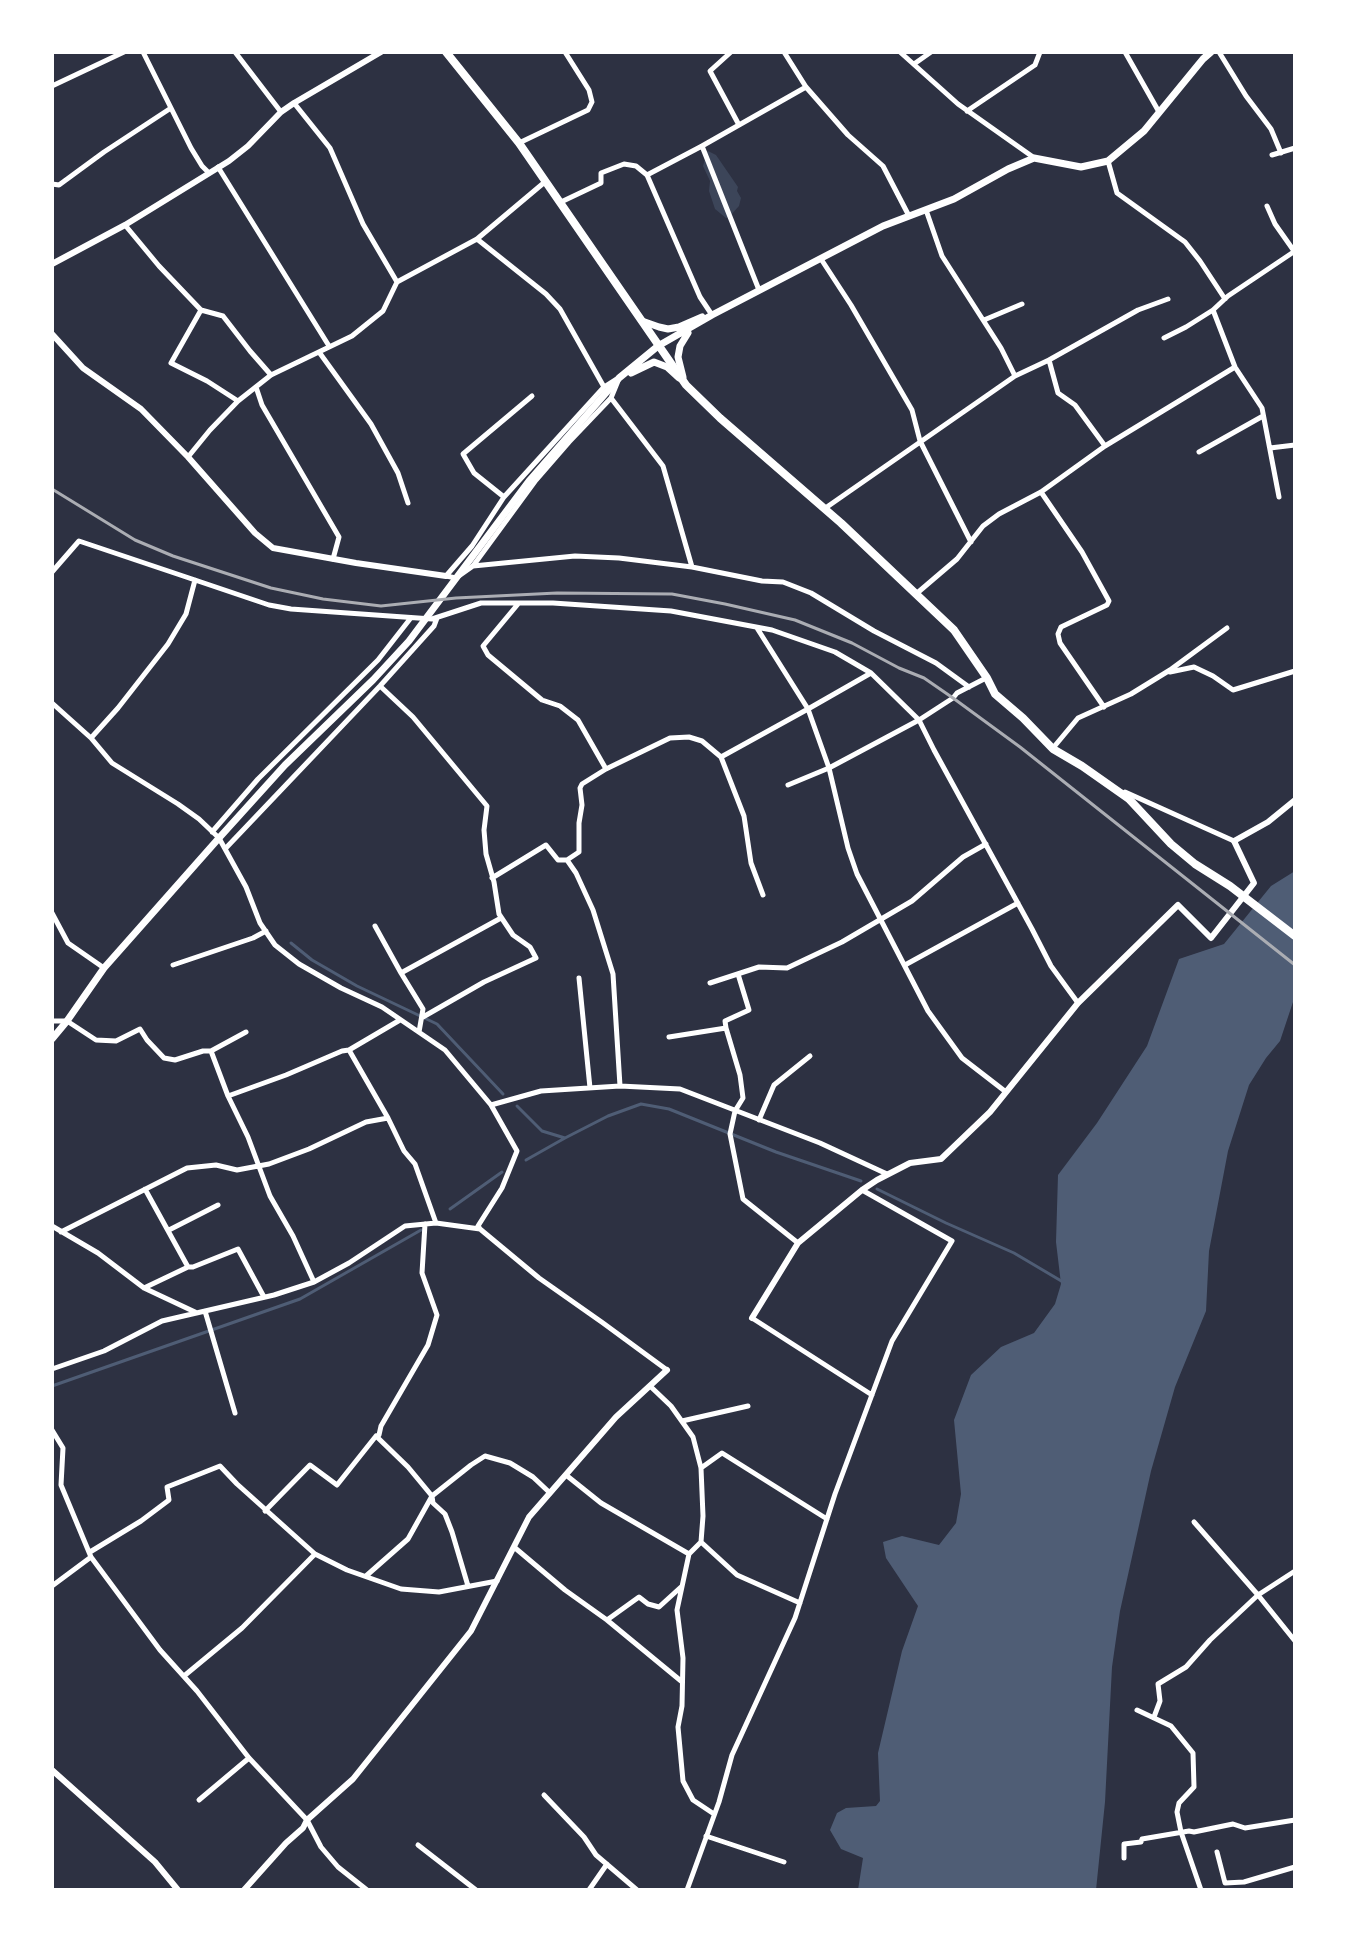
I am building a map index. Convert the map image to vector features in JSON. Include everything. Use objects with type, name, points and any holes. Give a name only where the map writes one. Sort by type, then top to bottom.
[{"type":"main road","points":[[446,52],[519,143],[686,385]]},
{"type":"main road","points":[[52,1039],[104,968],[219,838],[285,765],[409,641],[529,481],[623,376],[658,346],[883,226],[954,199],[1034,158],[1081,167],[1108,161],[1144,131],[1211,52]]},
{"type":"main road","points":[[640,320],[668,329],[712,315]]},
{"type":"main road","points":[[686,385],[679,366],[680,346],[698,323]]},
{"type":"main road","points":[[623,376],[654,362],[667,367],[954,630],[995,694],[1053,749],[1129,799],[1171,844],[1195,864],[1230,886],[1295,936]]},
{"type":"street","points":[[52,86],[124,52]]},
{"type":"street","points":[[143,52],[198,160],[209,173]]},
{"type":"street","points":[[235,52],[281,112]]},
{"type":"street","points":[[52,264],[125,225],[209,173],[248,146],[281,112],[381,52]]},
{"type":"street","points":[[519,143],[588,110],[592,102],[589,90],[565,52]]},
{"type":"street","points":[[731,52],[710,71],[739,125]]},
{"type":"street","points":[[784,52],[806,87],[848,135],[883,166],[909,216]]},
{"type":"street","points":[[900,52],[967,111],[1034,158]]},
{"type":"street","points":[[914,64],[931,52]]},
{"type":"street","points":[[967,111],[1035,65],[1040,52]]},
{"type":"street","points":[[1125,52],[1159,113]]},
{"type":"street","points":[[1219,52],[1271,129],[1281,153]]},
{"type":"street","points":[[647,175],[806,87]]},
{"type":"street","points":[[294,103],[330,148],[363,224],[397,282]]},
{"type":"street","points":[[52,184],[59,185],[171,108]]},
{"type":"street","points":[[702,146],[759,290]]},
{"type":"street","points":[[1272,155],[1295,148]]},
{"type":"street","points":[[1108,161],[1117,193],[1185,242],[1225,299]]},
{"type":"street","points":[[561,202],[601,183],[601,173],[624,164],[636,166],[647,175],[700,297],[712,315]]},
{"type":"street","points":[[218,167],[329,346]]},
{"type":"street","points":[[188,457],[238,401],[271,375],[352,336],[383,311],[397,282],[477,239],[546,181]]},
{"type":"street","points":[[1164,338],[1213,310],[1295,251],[1275,224],[1267,206]]},
{"type":"street","points":[[926,210],[942,256],[984,320],[1015,376]]},
{"type":"street","points":[[125,225],[201,310],[223,316],[271,375]]},
{"type":"street","points":[[477,239],[535,284],[560,309],[604,387]]},
{"type":"street","points":[[821,259],[912,410],[920,441],[971,542]]},
{"type":"street","points":[[824,509],[1015,376],[1138,310],[1168,299]]},
{"type":"street","points":[[984,320],[1022,304]]},
{"type":"street","points":[[201,310],[171,363],[238,401]]},
{"type":"street","points":[[1213,310],[1235,367],[1262,408],[1279,497]]},
{"type":"street","points":[[52,334],[83,368],[141,409],[255,533],[273,548],[456,578],[473,566],[536,480],[611,398],[623,376]]},
{"type":"street","points":[[319,352],[371,424],[398,473],[408,503]]},
{"type":"street","points":[[1049,360],[1058,393],[1075,405],[1105,446]]},
{"type":"street","points":[[916,594],[957,559],[983,526],[999,514],[1041,492],[1105,446],[1235,367]]},
{"type":"street","points":[[446,576],[472,546],[504,497],[604,387],[623,376]]},
{"type":"street","points":[[256,387],[262,405],[339,537],[333,559]]},
{"type":"street","points":[[504,497],[474,473],[463,454],[532,396]]},
{"type":"street","points":[[611,398],[663,466],[692,567]]},
{"type":"street","points":[[1199,452],[1263,416]]},
{"type":"street","points":[[1270,448],[1295,445]]},
{"type":"street","points":[[1041,492],[1082,552],[1109,601],[1107,605],[1061,627],[1058,634],[1060,643],[1104,707]]},
{"type":"street","points":[[52,572],[79,541],[269,605],[291,609],[434,619],[481,603],[553,603],[671,611],[772,630],[835,652],[871,673],[919,720],[1051,966],[1078,1003]]},
{"type":"street","points":[[473,566],[575,556],[619,558],[783,582],[811,593],[936,663],[969,687]]},
{"type":"street","points":[[91,738],[168,644],[186,614],[195,580]]},
{"type":"street","points":[[519,603],[483,646],[488,655],[542,700],[560,706],[578,720],[606,769]]},
{"type":"street","points":[[212,832],[258,779],[378,660],[410,618]]},
{"type":"street","points":[[225,849],[380,686],[434,626],[434,619]]},
{"type":"street","points":[[757,627],[808,709],[829,768],[857,874],[928,1011],[962,1058],[1006,1092]]},
{"type":"street","points":[[1053,749],[1078,718],[1131,694],[1227,628]]},
{"type":"street","points":[[1165,673],[1194,667],[1233,690],[1295,671]]},
{"type":"street","points":[[721,757],[871,673]]},
{"type":"street","points":[[788,785],[829,768],[919,720],[957,693],[987,678]]},
{"type":"street","points":[[380,686],[413,717],[487,806],[484,830],[486,854],[497,909],[513,935],[530,947],[536,958],[484,982],[423,1017]]},
{"type":"street","points":[[52,703],[91,738],[112,763],[178,804],[219,838],[246,887],[260,923],[275,945],[299,964],[382,1007],[445,1050],[491,1105],[517,1151],[502,1188],[478,1226],[480,1229]]},
{"type":"street","points":[[492,878],[546,845],[558,860],[567,860],[579,852],[582,784],[670,738],[689,737],[702,741],[721,757],[744,816],[751,863],[763,895]]},
{"type":"street","points":[[872,1395],[752,1318],[798,1243],[862,1190],[910,1163],[941,1159],[990,1112],[1078,1003],[1178,905],[1211,938],[1254,883],[1234,841],[1113,788]]},
{"type":"street","points":[[1234,841],[1268,822],[1295,800]]},
{"type":"street","points":[[710,983],[759,967],[787,968],[842,942],[912,901],[963,857],[986,844]]},
{"type":"street","points":[[567,860],[593,910],[613,974],[620,1086]]},
{"type":"street","points":[[905,965],[1018,903]]},
{"type":"street","points":[[52,913],[68,943],[104,968]]},
{"type":"street","points":[[401,973],[501,918]]},
{"type":"street","points":[[375,926],[423,1009],[419,1032]]},
{"type":"street","points":[[173,965],[266,931]]},
{"type":"street","points":[[738,974],[749,1010],[725,1021],[743,1098],[735,1111],[730,1134],[743,1199],[798,1243]]},
{"type":"street","points":[[579,978],[590,1088]]},
{"type":"street","points":[[228,1096],[349,1050],[400,1020]]},
{"type":"street","points":[[52,1021],[67,1021],[96,1040],[116,1041],[140,1029],[164,1058],[175,1060],[211,1051],[246,1032]]},
{"type":"street","points":[[669,1037],[726,1028]]},
{"type":"street","points":[[349,1050],[404,1151],[415,1164],[436,1223]]},
{"type":"street","points":[[211,1051],[270,1196],[314,1282]]},
{"type":"street","points":[[759,1120],[774,1085],[810,1056]]},
{"type":"street","points":[[491,1105],[541,1091],[620,1086],[680,1089],[820,1143],[888,1175]]},
{"type":"street","points":[[61,1232],[187,1168],[216,1165],[237,1170],[269,1164],[366,1122],[388,1118]]},
{"type":"street","points":[[145,1189],[188,1267]]},
{"type":"street","points":[[687,1890],[732,1755],[795,1618],[827,1519],[892,1341],[952,1241],[862,1190]]},
{"type":"street","points":[[169,1230],[218,1205]]},
{"type":"street","points":[[52,1369],[104,1351],[162,1321],[314,1282],[405,1226],[436,1223],[480,1229],[539,1278],[667,1370],[616,1417],[529,1517],[471,1631],[353,1779],[307,1820],[244,1890]]},
{"type":"street","points":[[265,1511],[310,1465],[337,1485],[379,1435],[381,1426],[428,1345],[437,1315],[422,1273],[425,1224]]},
{"type":"street","points":[[52,1226],[98,1253],[144,1288],[197,1312]]},
{"type":"street","points":[[144,1288],[188,1267],[238,1249],[264,1297]]},
{"type":"street","points":[[205,1311],[235,1413]]},
{"type":"street","points":[[650,1386],[671,1406],[693,1437],[701,1468],[701,1542],[689,1554],[677,1610],[683,1658],[682,1706],[678,1727],[683,1781],[693,1800],[714,1814]]},
{"type":"street","points":[[682,1421],[748,1406]]},
{"type":"street","points":[[52,1430],[63,1448],[61,1485],[90,1554],[151,1639],[197,1691],[249,1758],[307,1820],[321,1847],[338,1867],[367,1890]]},
{"type":"street","points":[[376,1436],[408,1467],[432,1496],[433,1503],[445,1514],[468,1586]]},
{"type":"street","points":[[701,1468],[722,1453],[827,1519]]},
{"type":"street","points":[[366,1576],[408,1539],[432,1496],[485,1456],[510,1463],[533,1477],[550,1493]]},
{"type":"street","points":[[52,1586],[90,1554],[169,1500],[167,1487],[220,1466],[265,1511],[315,1554],[366,1576],[401,1589],[439,1592],[497,1581]]},
{"type":"street","points":[[566,1475],[601,1503],[689,1554]]},
{"type":"street","points":[[1194,1522],[1295,1641]]},
{"type":"street","points":[[701,1542],[737,1575],[800,1603]]},
{"type":"street","points":[[514,1547],[682,1682]]},
{"type":"street","points":[[184,1677],[242,1628],[315,1554]]},
{"type":"street","points":[[1154,1717],[1160,1701],[1158,1684],[1186,1667],[1258,1595],[1295,1571]]},
{"type":"street","points":[[607,1620],[639,1597],[659,1607],[681,1587]]},
{"type":"street","points":[[1137,1710],[1171,1726],[1193,1753],[1194,1787],[1178,1808],[1181,1832],[1201,1890]]},
{"type":"street","points":[[199,1800],[249,1758]]},
{"type":"street","points":[[52,1770],[155,1862],[178,1890]]},
{"type":"street","points":[[544,1795],[584,1837],[596,1855],[637,1890]]},
{"type":"street","points":[[1124,1858],[1124,1844],[1141,1842],[1142,1839],[1233,1824],[1245,1828],[1295,1820]]},
{"type":"street","points":[[706,1836],[784,1862]]},
{"type":"street","points":[[418,1845],[476,1890]]},
{"type":"street","points":[[1217,1852],[1225,1883],[1244,1882],[1295,1867]]},
{"type":"street","points":[[589,1890],[607,1864]]},
{"type":"shaded area","points":[[708,151],[716,155],[738,187],[741,198],[739,206],[726,218],[715,209],[709,191],[710,181],[703,166]]},
{"type":"shaded area","points":[[1295,871],[1295,996],[1280,1041],[1249,1085],[1228,1151],[1209,1251],[1206,1311],[1175,1387],[1151,1471],[1120,1611],[1112,1667],[1105,1802],[1096,1890],[858,1890],[863,1858],[841,1849],[830,1830],[837,1813],[846,1808],[876,1806],[880,1801],[878,1753],[902,1651],[918,1606],[886,1558],[883,1542],[902,1536],[939,1545],[956,1523],[961,1494],[954,1420],[971,1375],[1001,1347],[1034,1333],[1055,1304],[1061,1284],[1056,1242],[1058,1175],[1097,1123],[1147,1046],[1179,959],[1224,944],[1271,886]]},
{"type":"waterway","points":[[291,943],[312,960],[357,986],[437,1024],[503,1094]]},
{"type":"waterway","points":[[526,1160],[608,1116],[641,1104],[669,1109],[776,1152],[861,1181]]},
{"type":"waterway","points":[[517,1106],[542,1131],[565,1138]]},
{"type":"waterway","points":[[450,1209],[502,1172]]},
{"type":"waterway","points":[[877,1189],[1014,1253],[1063,1282]]},
{"type":"waterway","points":[[52,1386],[300,1299],[421,1230]]},
{"type":"railway","points":[[52,489],[135,540],[173,556],[271,588],[323,599],[381,606],[456,598],[557,593],[672,594],[795,620],[924,678],[953,698],[1020,747],[1295,965]]}]
